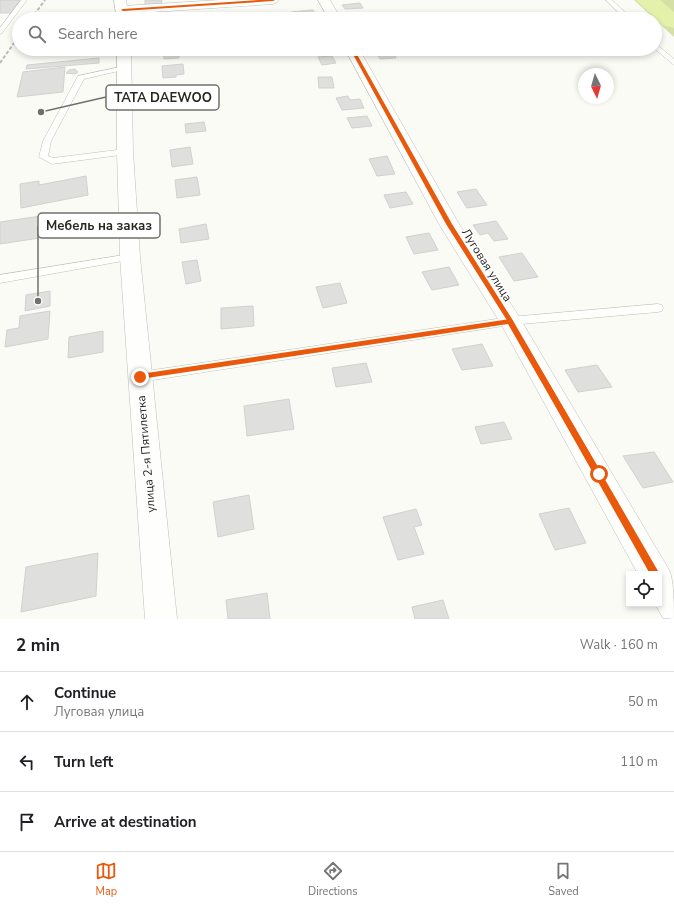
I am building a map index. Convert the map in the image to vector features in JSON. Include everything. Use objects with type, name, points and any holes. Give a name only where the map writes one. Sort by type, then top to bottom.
[{"type":"street","points":[[122,10],[273,0]]},
{"type":"street","points":[[324,0],[331,12]]},
{"type":"street","name":"Луговая улица","points":[[356,56],[449,224],[510,322],[653,571]]},
{"type":"street","name":"улица 2-я Пятилетка","points":[[124,58],[125,152],[130,257],[161,619]]},
{"type":"street","points":[[662,585],[674,607]]},
{"type":"lane","points":[[15,12],[24,0]]},
{"type":"lane","points":[[609,0],[622,12]]},
{"type":"lane","points":[[0,32],[12,15]]},
{"type":"lane","points":[[0,18],[10,18]]},
{"type":"lane","points":[[662,52],[674,63]]},
{"type":"lane","points":[[124,58],[107,71],[81,78],[47,141],[43,157],[52,161],[125,152]]},
{"type":"lane","points":[[0,279],[130,257]]},
{"type":"lane","points":[[140,377],[510,322],[658,308]]},
{"type":"green space","points":[[634,0],[674,0],[674,37],[662,26],[662,12],[647,12]]},
{"type":"building","points":[[0,0],[20,0],[11,13],[0,13]]},
{"type":"building","points":[[145,0],[162,0],[161,4],[145,5]]},
{"type":"building","points":[[360,3],[363,8],[345,9],[342,5]]},
{"type":"building","points":[[313,10],[314,12],[291,12]]},
{"type":"building","points":[[164,56],[179,56],[179,58],[164,59]]},
{"type":"building","points":[[332,56],[336,63],[322,65],[318,57]]},
{"type":"building","points":[[378,56],[395,56],[396,58],[380,59]]},
{"type":"building","points":[[99,58],[99,63],[26,69],[27,65]]},
{"type":"building","points":[[183,64],[184,74],[176,75],[176,77],[163,78],[162,66]]},
{"type":"building","points":[[65,67],[63,92],[17,97],[23,72]]},
{"type":"building","points":[[75,69],[78,72],[75,74],[66,73],[69,70]]},
{"type":"building","points":[[318,77],[332,77],[334,88],[319,88]]},
{"type":"building","points":[[348,96],[350,100],[360,99],[364,108],[342,110],[336,98]]},
{"type":"building","points":[[367,116],[372,126],[352,128],[347,118]]},
{"type":"building","points":[[204,122],[206,131],[186,133],[185,124]]},
{"type":"building","points":[[190,147],[193,164],[172,167],[170,150]]},
{"type":"building","points":[[387,156],[395,174],[377,176],[369,159]]},
{"type":"building","points":[[86,176],[88,195],[21,208],[20,184],[39,181],[39,185]]},
{"type":"building","points":[[197,177],[200,195],[177,198],[175,180]]},
{"type":"building","points":[[476,189],[487,205],[467,208],[457,192]]},
{"type":"building","points":[[406,192],[413,204],[390,208],[384,195]]},
{"type":"building","points":[[54,214],[53,236],[0,244],[0,222]]},
{"type":"building","points":[[496,221],[508,239],[494,241],[488,233],[480,235],[473,225]]},
{"type":"building","points":[[206,224],[209,239],[181,243],[179,229]]},
{"type":"building","points":[[429,233],[438,250],[414,254],[406,237]]},
{"type":"building","points":[[522,253],[538,277],[514,281],[499,257]]},
{"type":"building","points":[[197,260],[201,281],[186,284],[182,262]]},
{"type":"building","points":[[449,267],[459,285],[432,290],[422,272]]},
{"type":"building","points":[[340,283],[347,303],[323,308],[316,287]]},
{"type":"building","points":[[50,291],[50,306],[25,311],[26,295]]},
{"type":"building","points":[[253,306],[254,326],[221,329],[221,308]]},
{"type":"building","points":[[50,311],[48,339],[5,347],[7,330],[19,328],[20,316]]},
{"type":"building","points":[[103,331],[103,352],[68,358],[69,337]]},
{"type":"building","points":[[482,344],[493,366],[462,370],[452,349]]},
{"type":"building","points":[[366,363],[372,382],[336,387],[332,368]]},
{"type":"building","points":[[597,365],[612,387],[578,392],[565,370]]},
{"type":"building","points":[[289,399],[294,429],[247,436],[244,406]]},
{"type":"building","points":[[504,422],[512,439],[481,444],[475,427]]},
{"type":"building","points":[[654,452],[673,482],[643,488],[623,456]]},
{"type":"building","points":[[249,495],[254,529],[218,537],[213,502]]},
{"type":"building","points":[[569,508],[586,543],[555,550],[539,514]]},
{"type":"building","points":[[416,509],[422,525],[414,527],[424,554],[398,560],[383,517]]},
{"type":"building","points":[[98,553],[96,596],[21,612],[26,567]]},
{"type":"building","points":[[267,593],[270,619],[228,619],[226,600]]},
{"type":"building","points":[[443,600],[449,619],[415,619],[412,607]]},
{"type":"waterway","points":[[647,0],[661,12]]},
{"type":"waterway","points":[[662,13],[670,20],[674,21]]},
{"type":"railway","points":[[36,12],[45,0]]},
{"type":"railway","points":[[0,63],[12,46]]},
{"type":"cycle path","points":[[123,10],[273,0]]},
{"type":"cycle path","points":[[356,56],[449,224],[510,321],[653,571]]},
{"type":"place","name":"TATA DAEWOO","points":[[41,112]]},
{"type":"place","name":"Мебель на заказ","points":[[38,301]]},
{"type":"route","points":[[140,377],[510,322],[599,474]]}]
